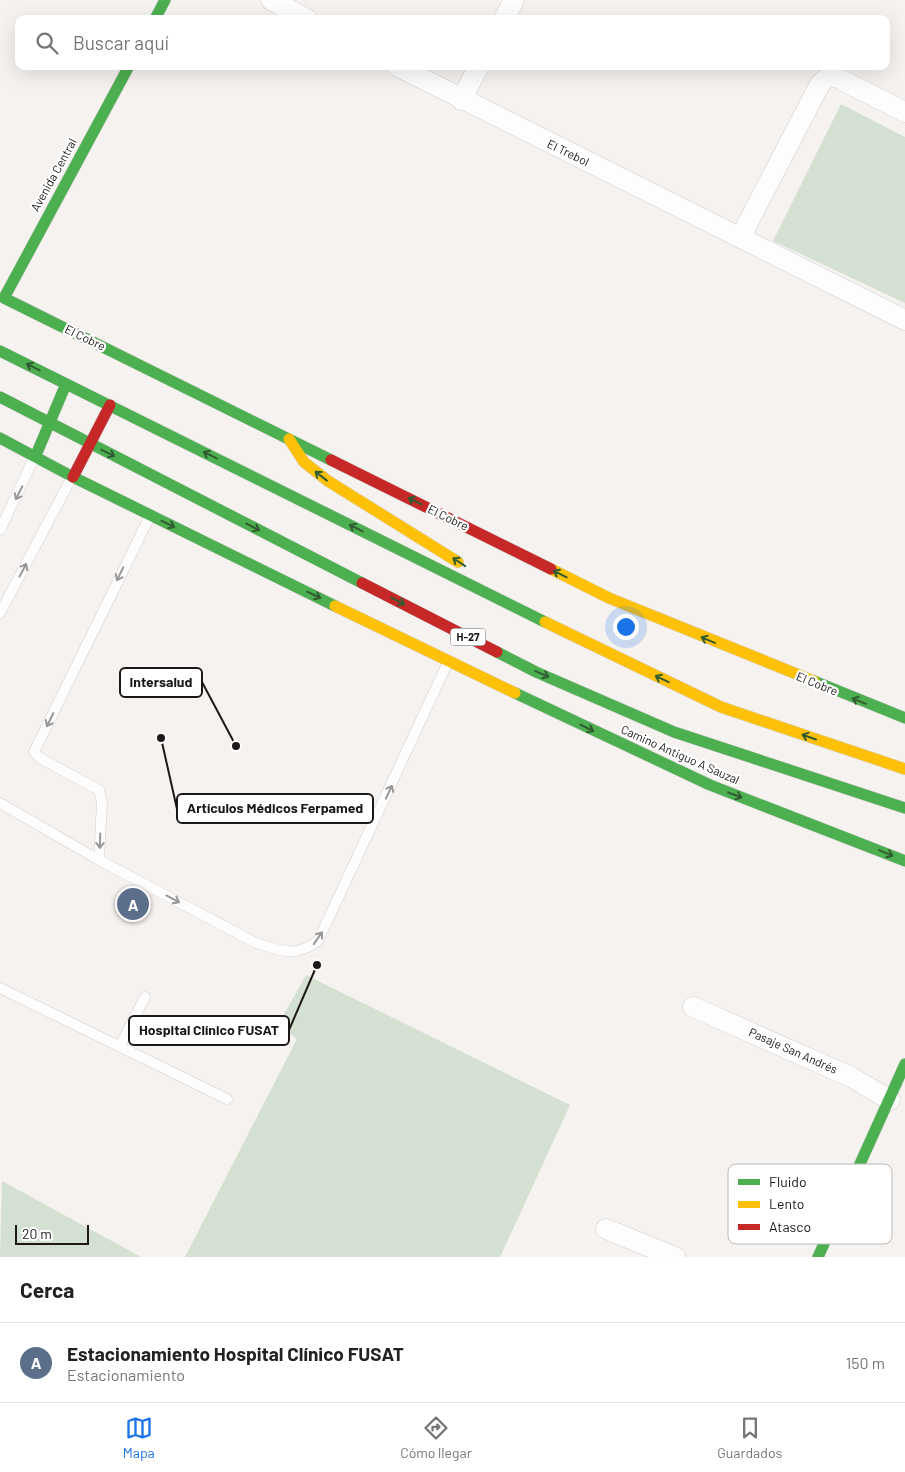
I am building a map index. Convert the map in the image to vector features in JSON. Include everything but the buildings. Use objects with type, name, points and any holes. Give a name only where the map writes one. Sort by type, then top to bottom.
[{"type":"street","points":[[157,15],[166,0]]},
{"type":"street","points":[[271,0],[299,15]]},
{"type":"street","points":[[506,15],[514,0]]},
{"type":"street","name":"Avenida Central","points":[[2,297],[127,70]]},
{"type":"street","name":"El Trebol","points":[[405,70],[461,100],[905,320]]},
{"type":"street","points":[[461,100],[477,70]]},
{"type":"street","points":[[740,238],[820,84],[828,77],[836,77],[905,112]]},
{"type":"street","name":"El Cobre","points":[[2,297],[609,598],[713,642],[905,718]]},
{"type":"street","points":[[0,351],[526,613],[722,707],[905,769]]},
{"type":"street","points":[[36,455],[66,384]]},
{"type":"street","name":"H-27","points":[[0,397],[536,672],[674,732],[905,808]]},
{"type":"street","points":[[73,477],[110,405]]},
{"type":"street","name":"Camino Antiguo A Sauzal","points":[[0,438],[36,455],[73,477],[448,661],[710,785],[905,861]]},
{"type":"street","points":[[289,439],[304,462],[328,481],[472,571],[526,613]]},
{"type":"street","name":"Pasaje San Andrés","points":[[693,1007],[851,1077],[890,1100]]},
{"type":"street","points":[[861,1164],[904,1070]]},
{"type":"street","points":[[606,1229],[675,1257]]},
{"type":"street","points":[[818,1257],[824,1244]]},
{"type":"lane","points":[[0,530],[36,455]]},
{"type":"lane","points":[[0,613],[73,477]]},
{"type":"lane","points":[[99,860],[102,802],[99,790],[40,758],[34,752],[151,515]]},
{"type":"lane","points":[[0,803],[99,860],[256,943],[281,951],[295,952],[306,950],[318,941],[448,661]]},
{"type":"lane","points":[[0,988],[227,1099]]},
{"type":"lane","points":[[120,1046],[145,997]]},
{"type":"green space","points":[[841,104],[905,137],[905,303],[773,241]]},
{"type":"green space","points":[[306,975],[570,1105],[500,1257],[185,1257],[297,1039],[278,1025]]},
{"type":"green space","points":[[2,1181],[141,1257],[0,1257]]},
{"type":"traffic: fast","points":[[157,15],[165,0]]},
{"type":"traffic: fast","points":[[127,70],[4,298],[331,460]]},
{"type":"traffic: fast","points":[[0,351],[545,622]]},
{"type":"traffic: fast","points":[[36,455],[66,384]]},
{"type":"traffic: fast","points":[[0,397],[362,583]]},
{"type":"traffic: fast","points":[[0,438],[73,477],[335,606]]},
{"type":"traffic: fast","points":[[497,652],[536,672],[674,732],[905,808]]},
{"type":"traffic: fast","points":[[814,681],[905,718]]},
{"type":"traffic: fast","points":[[515,693],[710,785],[905,861]]},
{"type":"traffic: fast","points":[[860,1164],[905,1064]]},
{"type":"traffic: fast","points":[[818,1257],[824,1244]]},
{"type":"traffic: slow","points":[[289,439],[304,462],[328,481],[458,562]]},
{"type":"traffic: slow","points":[[551,569],[609,598],[814,681]]},
{"type":"traffic: slow","points":[[335,606],[515,693]]},
{"type":"traffic: slow","points":[[545,622],[721,707],[905,769]]},
{"type":"traffic: jam","points":[[73,477],[110,405]]},
{"type":"traffic: jam","points":[[331,460],[551,569]]},
{"type":"traffic: jam","points":[[362,583],[497,652]]},
{"type":"place","name":"Artículos Médicos Ferpamed","points":[[161,738]]},
{"type":"place","name":"Intersalud","points":[[236,746]]},
{"type":"place","name":"Estacionamiento Hospital Clínico FUSAT","points":[[133,904]]},
{"type":"place","name":"Hospital Clínico FUSAT","points":[[317,965]]}]
